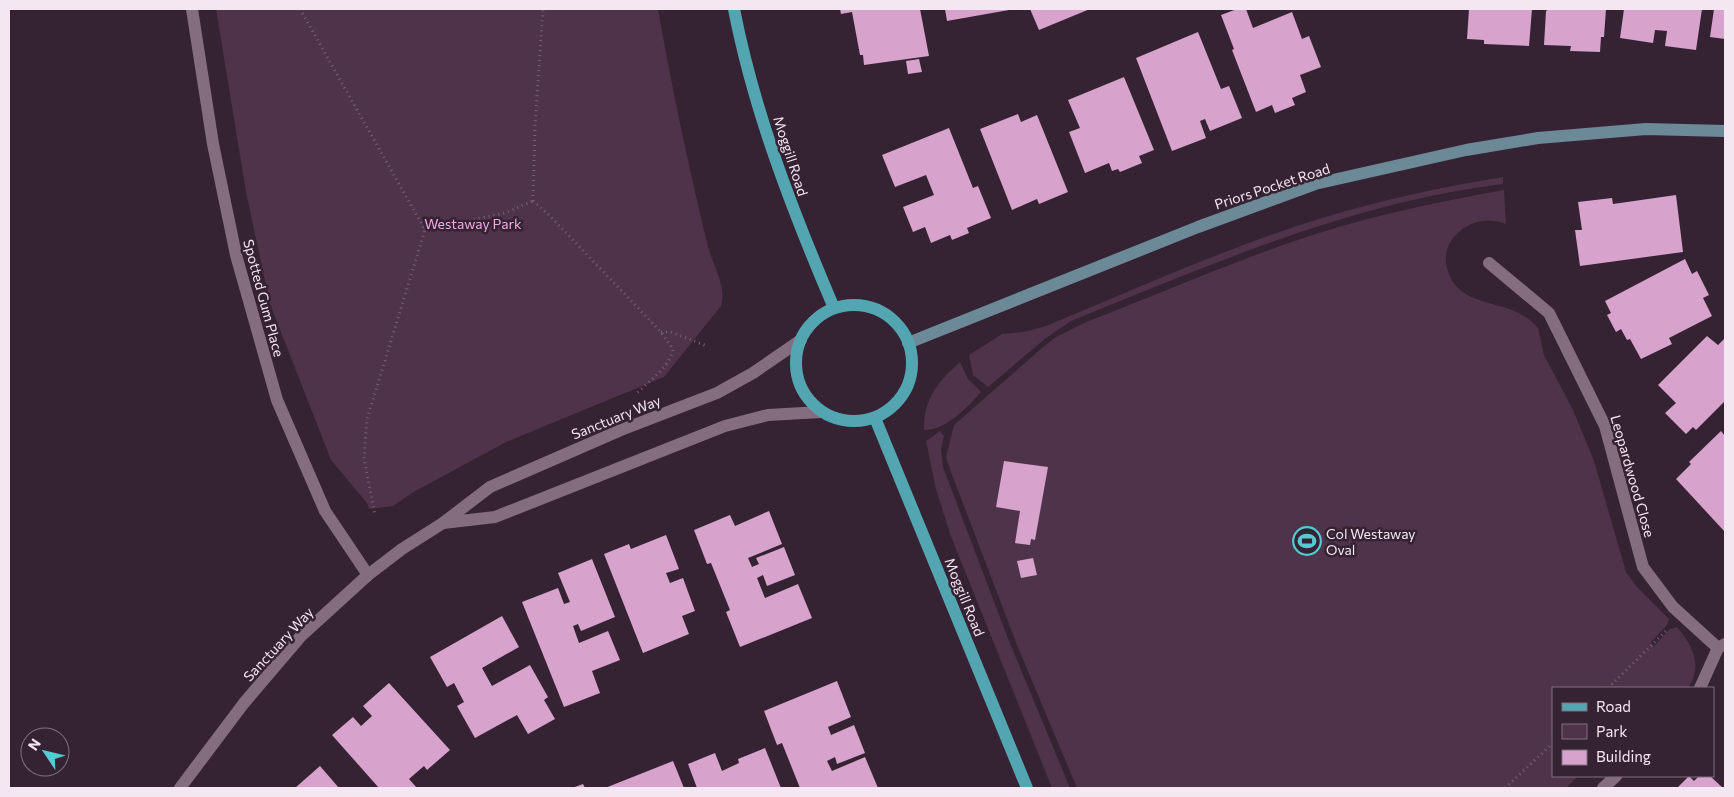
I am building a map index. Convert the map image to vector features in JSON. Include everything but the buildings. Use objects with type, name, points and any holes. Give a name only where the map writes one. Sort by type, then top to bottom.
[{"type":"main road","name":"Moggill Road","points":[[734,9],[742,53],[794,212],[834,308]]},
{"type":"main road","points":[[851,305],[870,307],[886,315],[900,327],[908,343],[912,361],[910,378],[903,395],[891,408],[875,418],[861,421],[833,418],[821,412],[806,398],[797,380],[795,360],[801,340],[814,321],[834,308],[851,305]]},
{"type":"main road","name":"Moggill Road","points":[[875,418],[1027,788]]},
{"type":"street","name":"Spotted Gum Place","points":[[192,9],[213,144],[236,255],[276,400],[325,511],[368,574]]},
{"type":"street","name":"Priors Pocket Road","points":[[908,343],[1198,227],[1316,184],[1466,150],[1538,138],[1646,129],[1725,131]]},
{"type":"street","name":"Leopardwood Close","points":[[1489,263],[1549,313],[1606,426],[1644,566],[1673,607],[1722,646]]},
{"type":"street","name":"Sanctuary Way","points":[[180,788],[244,703],[302,636],[368,574],[402,549],[443,523],[490,487],[620,430],[717,393],[753,373],[801,340]]},
{"type":"street","name":"Sanctuary Way","points":[[443,523],[495,517],[725,426],[768,416],[821,412]]},
{"type":"street","points":[[1701,687],[1722,646]]},
{"type":"street","points":[[1603,788],[1615,777]]},
{"type":"path","points":[[300,9],[425,230],[367,419],[364,458],[375,516]]},
{"type":"path","points":[[533,202],[535,126],[543,9]]},
{"type":"path","points":[[425,230],[505,213],[533,202]]},
{"type":"path","points":[[533,202],[550,215],[661,332],[673,349],[672,356],[636,394]]},
{"type":"path","points":[[661,332],[671,332],[707,346]]},
{"type":"path","points":[[1609,687],[1673,624]]},
{"type":"path","points":[[1505,788],[1552,744]]},
{"type":"green space","name":"Westaway Park","points":[[216,9],[658,9],[694,188],[708,247],[721,284],[721,306],[664,377],[506,442],[412,493],[393,506],[369,509],[367,503],[331,460],[270,304],[246,192]]},
{"type":"green space","points":[[1503,177],[1503,184],[1447,193],[1392,205],[1337,220],[1229,258],[1071,321],[1046,338],[988,387],[973,375],[969,355],[1002,334],[1024,332],[1046,326],[1217,255],[1322,218],[1412,194]]},
{"type":"green space","name":"Col Westaway Oval","points":[[1504,190],[1506,224],[1482,221],[1470,224],[1460,231],[1452,239],[1447,249],[1446,261],[1449,274],[1456,286],[1465,294],[1515,311],[1527,318],[1538,328],[1544,355],[1573,410],[1594,461],[1626,572],[1637,587],[1669,619],[1667,625],[1651,642],[1654,646],[1670,629],[1677,627],[1688,641],[1695,664],[1695,672],[1688,687],[1552,687],[1552,777],[1577,777],[1566,788],[1077,788],[1017,645],[951,472],[946,457],[954,425],[1056,337],[1084,323],[1286,244],[1394,212]]},
{"type":"green space","points":[[960,362],[968,379],[981,392],[956,417],[940,427],[924,430],[926,409],[933,392],[945,376]]},
{"type":"green space","points":[[940,431],[944,436],[941,449],[943,467],[1007,636],[1070,788],[1052,788],[950,534],[936,489],[926,441]]},
{"type":"place","name":"Col Westaway Oval","points":[[1307,541]]}]
